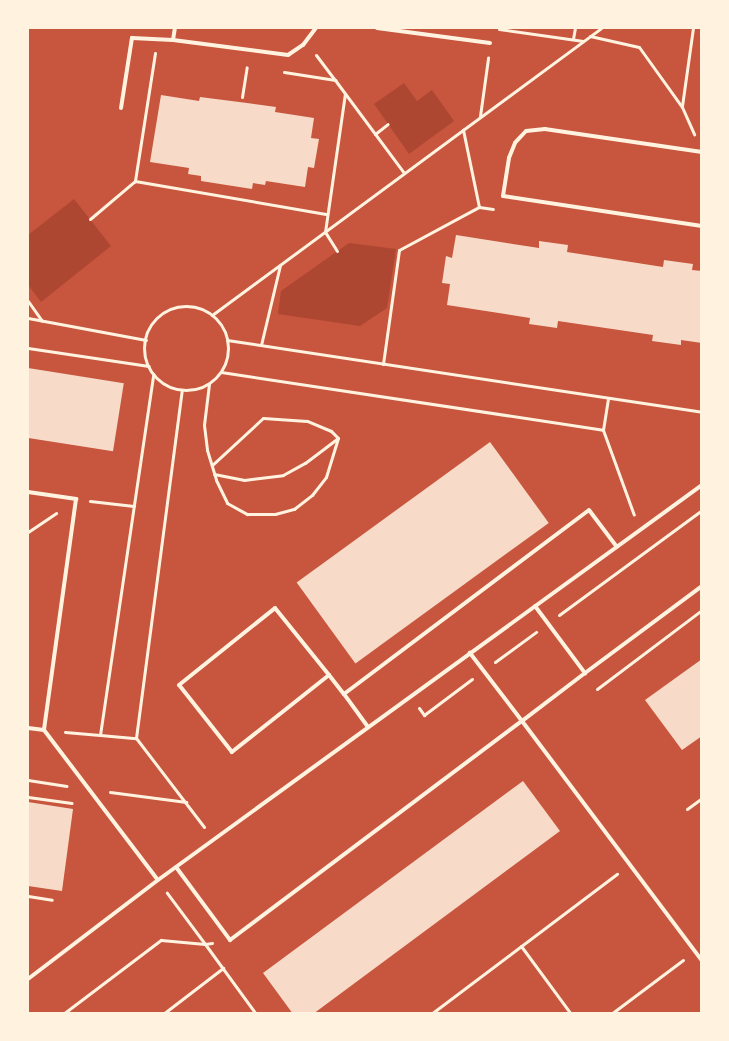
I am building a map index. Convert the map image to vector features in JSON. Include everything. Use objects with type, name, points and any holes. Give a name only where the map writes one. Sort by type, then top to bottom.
[{"type":"lane","points":[[173,40],[175,28]]},
{"type":"lane","points":[[121,108],[132,38],[173,40],[288,54],[306,41],[316,28]]},
{"type":"lane","points":[[377,28],[490,43]]},
{"type":"lane","points":[[702,152],[545,129],[526,132],[515,143],[509,158],[503,196],[702,226]]},
{"type":"lane","points":[[28,979],[158,880],[702,485]]},
{"type":"lane","points":[[28,492],[76,499],[44,730],[158,880]]},
{"type":"lane","points":[[344,694],[589,510],[617,547]]},
{"type":"lane","points":[[176,867],[230,940],[702,586]]},
{"type":"lane","points":[[535,606],[585,673]]},
{"type":"lane","points":[[329,675],[232,752],[179,685],[276,608],[329,675],[344,694],[368,727]]},
{"type":"lane","points":[[470,653],[702,961]]},
{"type":"lane","points":[[28,728],[44,730]]},
{"type":"path","points":[[480,117],[492,28],[583,41]]},
{"type":"path","points":[[573,39],[575,28]]},
{"type":"path","points":[[212,315],[601,28]]},
{"type":"path","points":[[682,107],[693,28]]},
{"type":"path","points":[[589,36],[639,47],[682,107],[693,133],[702,135]]},
{"type":"path","points":[[306,41],[404,173]]},
{"type":"path","points":[[90,219],[135,181],[155,53],[164,55]]},
{"type":"path","points":[[238,66],[256,68]]},
{"type":"path","points":[[242,97],[247,67]]},
{"type":"path","points":[[274,71],[335,80]]},
{"type":"path","points":[[337,251],[325,232],[345,93]]},
{"type":"path","points":[[375,134],[388,124]]},
{"type":"path","points":[[383,364],[399,250],[479,207],[463,130]]},
{"type":"path","points":[[135,181],[327,214]]},
{"type":"path","points":[[261,345],[280,264]]},
{"type":"path","points":[[28,301],[42,321]]},
{"type":"path","points":[[191,307],[212,315],[222,326],[227,340],[228,357],[221,372],[209,384],[182,390],[166,385],[153,374],[149,366],[146,340],[156,319],[169,310],[191,307]]},
{"type":"path","points":[[28,318],[146,340]]},
{"type":"path","points":[[227,340],[702,412]]},
{"type":"path","points":[[28,348],[149,366]]},
{"type":"path","points":[[221,372],[603,430]]},
{"type":"path","points":[[100,735],[153,374]]},
{"type":"path","points":[[209,384],[204,425],[214,474],[227,503],[247,514],[275,514],[294,510],[312,495],[326,477],[338,438]]},
{"type":"path","points":[[182,390],[136,738],[213,840]]},
{"type":"path","points":[[608,398],[603,430],[639,531]]},
{"type":"path","points":[[212,464],[263,418],[307,421],[331,431],[338,438]]},
{"type":"path","points":[[214,474],[244,480],[282,475],[305,463],[338,438]]},
{"type":"path","points":[[28,532],[76,499],[134,506]]},
{"type":"path","points":[[597,689],[702,610]]},
{"type":"path","points":[[44,730],[136,738]]},
{"type":"path","points":[[28,780],[186,802]]},
{"type":"path","points":[[28,797],[72,803]]},
{"type":"path","points":[[687,809],[702,798]]},
{"type":"path","points":[[431,1014],[629,864]]},
{"type":"path","points":[[158,880],[256,1014]]},
{"type":"path","points":[[28,896],[52,900]]},
{"type":"path","points":[[63,1014],[160,940],[205,944],[230,940]]},
{"type":"path","points":[[521,946],[571,1014]]},
{"type":"path","points":[[611,1014],[694,951]]},
{"type":"path","points":[[163,1014],[223,968]]},
{"type":"shaded area","points":[[404,83],[417,101],[432,90],[454,121],[409,154],[374,104]]},
{"type":"shaded area","points":[[74,199],[111,246],[41,302],[28,285],[28,235]]},
{"type":"shaded area","points":[[349,243],[396,249],[387,308],[360,326],[278,314],[281,291]]},
{"type":"building","points":[[161,95],[199,101],[200,97],[276,107],[275,112],[314,118],[311,138],[319,139],[314,168],[308,167],[305,187],[266,181],[265,185],[253,183],[252,189],[201,181],[201,176],[188,174],[189,168],[150,162]]},
{"type":"building","points":[[456,235],[539,248],[539,241],[568,245],[567,252],[663,267],[664,260],[693,264],[692,270],[702,271],[702,343],[681,340],[681,345],[652,341],[653,335],[558,321],[557,328],[529,324],[530,318],[447,305],[450,284],[442,283],[446,256],[452,258]]},
{"type":"building","points":[[28,368],[124,383],[113,451],[28,438]]},
{"type":"building","points":[[490,442],[549,523],[355,663],[297,582]]},
{"type":"building","points":[[702,659],[702,736],[682,750],[645,700]]},
{"type":"building","points":[[523,781],[560,831],[313,1014],[293,1014],[263,973]]},
{"type":"building","points":[[28,802],[73,809],[62,891],[28,886]]}]
